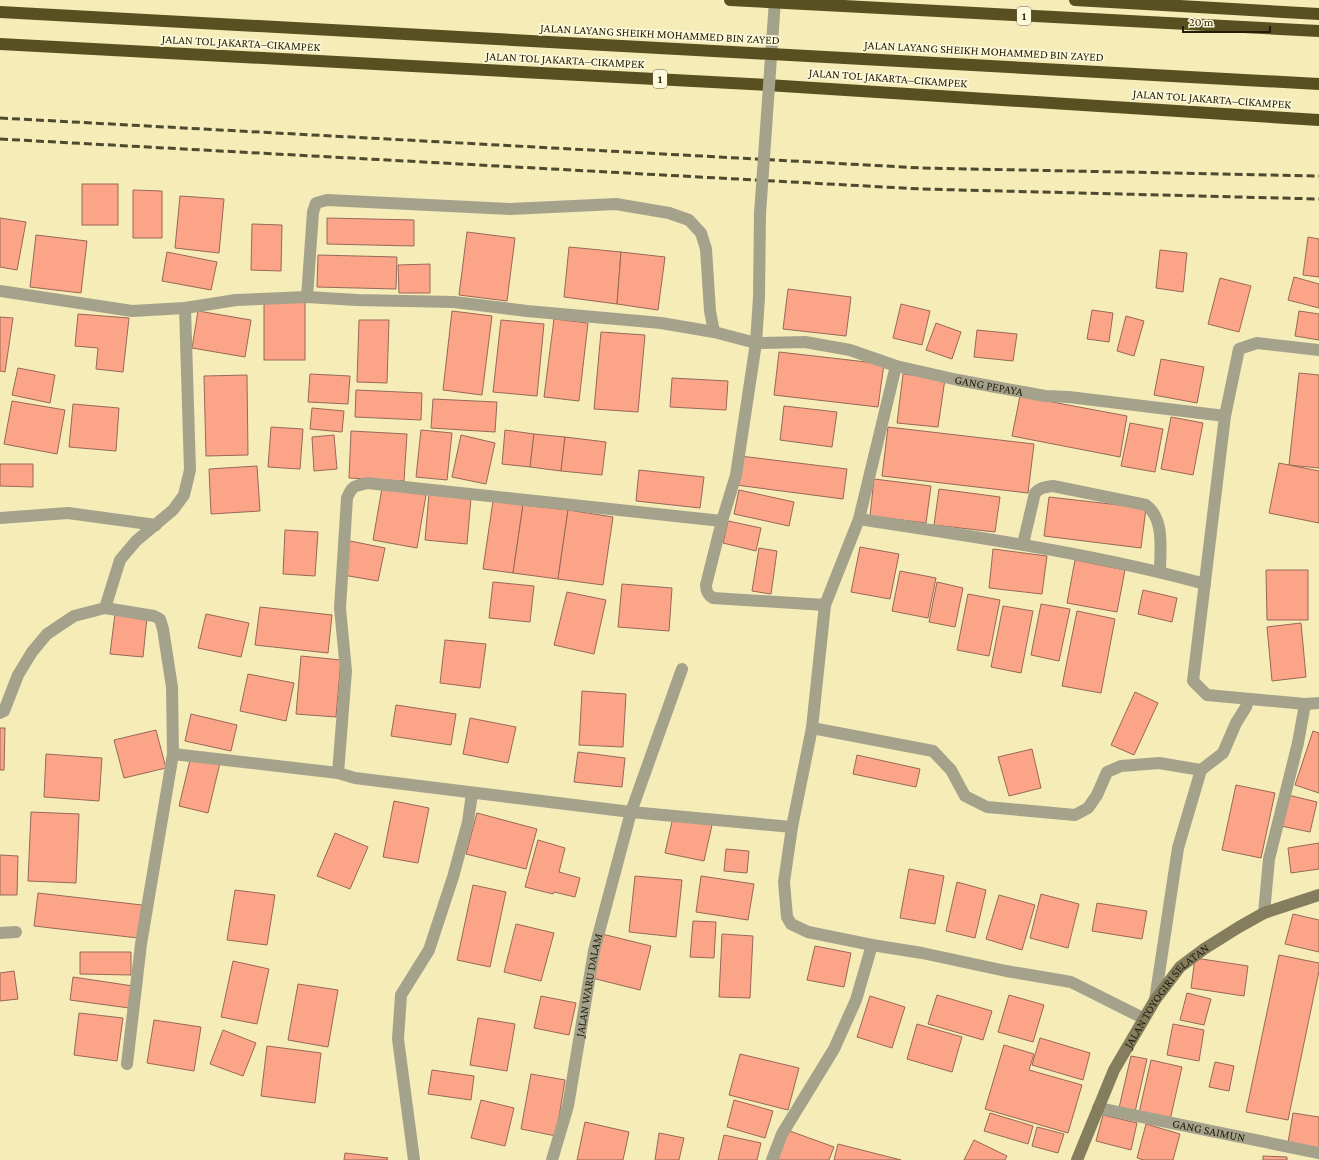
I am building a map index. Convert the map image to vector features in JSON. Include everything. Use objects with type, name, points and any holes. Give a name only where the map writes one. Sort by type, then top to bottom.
[{"type":"highway","name":"1","points":[[730,0],[1319,31]]},
{"type":"highway","points":[[1076,0],[1319,14]]},
{"type":"highway","name":"JALAN LAYANG SHEIKH MOHAMMED BIN ZAYED","points":[[0,12],[1319,84]]},
{"type":"highway","name":"JALAN TOL JAKARTA–CIKAMPEK","points":[[0,44],[767,85],[1319,120]]},
{"type":"street","points":[[775,0],[760,214],[759,297],[756,343],[736,475],[722,521],[706,585],[706,591],[714,598],[825,605]]},
{"type":"street","points":[[307,297],[313,212],[316,203],[327,200],[510,209],[616,204],[669,213],[688,220],[701,233],[706,249],[710,311],[714,332]]},
{"type":"street","name":"GANG PEPAYA","points":[[0,291],[132,311],[185,308],[236,300],[307,297],[357,300],[454,302],[527,311],[661,323],[714,332],[756,343],[804,342],[835,347],[850,350],[896,366],[958,380],[1044,396],[1069,397],[1225,416]]},
{"type":"street","points":[[105,608],[120,560],[136,540],[173,510],[184,495],[190,470],[185,308]]},
{"type":"street","points":[[1319,350],[1257,343],[1239,349],[1225,416],[1193,682],[1207,695],[1305,704],[1319,703]]},
{"type":"street","points":[[896,366],[859,519],[825,605],[812,728],[792,827],[784,882],[786,917],[791,924],[808,932],[922,953],[1006,971],[1071,982],[1143,1018]]},
{"type":"street","points":[[338,773],[346,671],[340,608],[347,498],[352,487],[367,483],[722,521]]},
{"type":"street","points":[[1023,544],[1035,493],[1039,489],[1053,486],[1146,505],[1150,508],[1158,522],[1160,534],[1160,571]]},
{"type":"street","points":[[0,518],[68,513],[156,524]]},
{"type":"street","points":[[859,519],[1023,544],[1160,571],[1205,584]]},
{"type":"street","points":[[0,713],[4,711],[18,675],[32,652],[47,634],[74,616],[105,608],[154,616],[160,619],[163,629],[172,687],[173,754],[141,944],[127,1064]]},
{"type":"street","name":"JALAN WARU DALAM","points":[[552,1160],[568,1106],[594,951],[631,812],[682,669]]},
{"type":"street","points":[[1155,1000],[1178,848],[1201,770],[1223,753],[1236,723],[1246,707],[1248,699]]},
{"type":"street","points":[[1264,913],[1269,859],[1298,743],[1305,704]]},
{"type":"street","points":[[812,728],[933,751],[951,770],[965,796],[987,807],[1075,815],[1088,808],[1097,795],[1107,772],[1121,766],[1159,763],[1201,770]]},
{"type":"street","points":[[173,754],[338,773],[355,778],[631,812],[792,827]]},
{"type":"street","points":[[414,1160],[398,1039],[401,995],[429,950],[453,877],[468,822],[472,793]]},
{"type":"street","name":"JALAN TOYOGIRI SELATAN","points":[[1077,1160],[1114,1070],[1143,1018],[1180,967],[1239,926],[1264,913],[1319,895]]},
{"type":"street","points":[[0,934],[16,932]]},
{"type":"street","points":[[772,1160],[782,1134],[834,1049],[856,1000],[872,945]]},
{"type":"street","name":"GANG SAIMUN","points":[[1098,1108],[1319,1153]]},
{"type":"building","points":[[82,184],[118,184],[118,225],[82,225]]},
{"type":"building","points":[[133,190],[162,191],[162,238],[133,238]]},
{"type":"building","points":[[180,196],[224,199],[219,253],[175,248]]},
{"type":"building","points":[[0,218],[26,222],[17,270],[0,267]]},
{"type":"building","points":[[327,218],[414,220],[414,246],[327,244]]},
{"type":"building","points":[[252,224],[282,225],[281,271],[251,270]]},
{"type":"building","points":[[467,232],[515,238],[507,301],[459,295]]},
{"type":"building","points":[[36,235],[87,241],[81,293],[30,287]]},
{"type":"building","points":[[1308,237],[1319,239],[1319,277],[1303,275]]},
{"type":"building","points":[[569,247],[621,252],[617,304],[564,297]]},
{"type":"building","points":[[1160,250],[1187,253],[1183,292],[1156,288]]},
{"type":"building","points":[[167,252],[217,262],[211,290],[162,281]]},
{"type":"building","points":[[621,252],[665,257],[658,310],[617,304]]},
{"type":"building","points":[[318,255],[397,257],[396,289],[317,287]]},
{"type":"building","points":[[430,264],[430,293],[399,293],[398,265]]},
{"type":"building","points":[[1294,277],[1319,284],[1319,308],[1288,300]]},
{"type":"building","points":[[1220,278],[1251,286],[1239,332],[1208,324]]},
{"type":"building","points":[[788,289],[851,297],[846,336],[783,329]]},
{"type":"building","points":[[264,301],[305,301],[305,360],[264,360]]},
{"type":"building","points":[[901,304],[930,311],[922,345],[893,338]]},
{"type":"building","points":[[1092,310],[1113,313],[1109,342],[1087,339]]},
{"type":"building","points":[[198,311],[251,320],[245,357],[192,348]]},
{"type":"building","points":[[452,311],[492,316],[482,395],[443,390]]},
{"type":"building","points":[[1299,311],[1319,314],[1319,340],[1295,336]]},
{"type":"building","points":[[78,314],[129,318],[123,372],[96,369],[98,348],[75,346]]},
{"type":"building","points":[[1126,316],[1144,321],[1134,356],[1117,351]]},
{"type":"building","points":[[0,317],[13,318],[5,372],[0,371]]},
{"type":"building","points":[[554,319],[588,323],[579,401],[544,397]]},
{"type":"building","points":[[359,320],[389,320],[387,383],[357,382]]},
{"type":"building","points":[[501,320],[544,324],[537,396],[493,392]]},
{"type":"building","points":[[936,323],[961,332],[952,359],[926,350]]},
{"type":"building","points":[[977,330],[1017,334],[1013,361],[974,357]]},
{"type":"building","points":[[601,332],[645,335],[638,412],[594,409]]},
{"type":"building","points":[[779,352],[884,364],[878,407],[774,395]]},
{"type":"building","points":[[1161,359],[1204,367],[1197,403],[1154,395]]},
{"type":"building","points":[[18,368],[55,375],[50,403],[12,395]]},
{"type":"building","points":[[1299,373],[1319,375],[1319,468],[1289,465]]},
{"type":"building","points":[[310,374],[350,376],[348,404],[308,402]]},
{"type":"building","points":[[903,374],[945,379],[938,427],[897,423]]},
{"type":"building","points":[[247,375],[248,455],[206,456],[204,376]]},
{"type":"building","points":[[672,378],[728,381],[726,410],[670,407]]},
{"type":"building","points":[[356,390],[422,393],[421,420],[355,417]]},
{"type":"building","points":[[1020,396],[1127,416],[1120,457],[1012,436]]},
{"type":"building","points":[[433,399],[497,402],[495,432],[431,428]]},
{"type":"building","points":[[12,401],[65,410],[57,454],[4,444]]},
{"type":"building","points":[[73,404],[119,408],[116,451],[69,447]]},
{"type":"building","points":[[784,406],[837,412],[832,447],[780,440]]},
{"type":"building","points":[[312,408],[344,411],[342,432],[310,429]]},
{"type":"building","points":[[1171,417],[1203,423],[1193,475],[1161,469]]},
{"type":"building","points":[[1130,423],[1163,429],[1155,472],[1121,466]]},
{"type":"building","points":[[271,427],[303,429],[300,469],[268,467]]},
{"type":"building","points":[[888,427],[1034,444],[1028,493],[882,476]]},
{"type":"building","points":[[421,430],[452,433],[447,480],[416,477]]},
{"type":"building","points":[[505,430],[534,434],[530,467],[502,464]]},
{"type":"building","points":[[351,431],[407,434],[404,481],[349,478]]},
{"type":"building","points":[[534,434],[565,437],[561,471],[530,467]]},
{"type":"building","points":[[334,435],[337,469],[314,471],[312,437]]},
{"type":"building","points":[[461,435],[495,443],[486,484],[452,477]]},
{"type":"building","points":[[565,437],[606,442],[602,475],[561,471]]},
{"type":"building","points":[[740,456],[847,469],[843,499],[736,485]]},
{"type":"building","points":[[1279,463],[1319,471],[1319,523],[1269,513]]},
{"type":"building","points":[[0,464],[33,464],[33,487],[0,486]]},
{"type":"building","points":[[257,466],[260,511],[211,514],[209,469]]},
{"type":"building","points":[[639,470],[704,477],[700,508],[636,501]]},
{"type":"building","points":[[874,479],[931,486],[926,523],[870,516]]},
{"type":"building","points":[[382,488],[426,495],[417,548],[373,540]]},
{"type":"building","points":[[939,489],[1000,497],[995,532],[934,525]]},
{"type":"building","points":[[739,490],[794,502],[789,526],[734,514]]},
{"type":"building","points":[[429,494],[471,498],[467,544],[425,540]]},
{"type":"building","points":[[1049,497],[1146,508],[1141,548],[1044,536]]},
{"type":"building","points":[[493,501],[523,505],[513,573],[483,569]]},
{"type":"building","points":[[523,505],[568,510],[558,579],[513,573]]},
{"type":"building","points":[[568,510],[613,517],[603,585],[558,579]]},
{"type":"building","points":[[728,521],[761,528],[756,551],[723,543]]},
{"type":"building","points":[[285,530],[318,532],[315,576],[283,574]]},
{"type":"building","points":[[350,541],[385,548],[378,581],[343,575]]},
{"type":"building","points":[[860,547],[899,554],[890,599],[851,592]]},
{"type":"building","points":[[759,548],[777,551],[771,594],[752,591]]},
{"type":"building","points":[[993,549],[1047,556],[1042,594],[989,588]]},
{"type":"building","points":[[1075,560],[1125,570],[1117,612],[1067,603]]},
{"type":"building","points":[[1266,570],[1308,570],[1308,620],[1267,620]]},
{"type":"building","points":[[900,571],[936,578],[928,618],[892,611]]},
{"type":"building","points":[[493,582],[534,586],[530,622],[489,618]]},
{"type":"building","points":[[937,582],[963,588],[955,627],[929,622]]},
{"type":"building","points":[[622,584],[672,588],[669,631],[618,627]]},
{"type":"building","points":[[1143,590],[1177,598],[1172,622],[1138,614]]},
{"type":"building","points":[[567,592],[606,600],[594,654],[554,645]]},
{"type":"building","points":[[968,594],[1000,600],[989,656],[957,650]]},
{"type":"building","points":[[1041,604],[1070,609],[1059,661],[1031,655]]},
{"type":"building","points":[[1003,606],[1033,611],[1021,673],[991,667]]},
{"type":"building","points":[[260,607],[332,615],[328,653],[255,645]]},
{"type":"building","points":[[1077,611],[1115,619],[1101,693],[1062,686]]},
{"type":"building","points":[[115,614],[147,617],[143,657],[110,654]]},
{"type":"building","points":[[206,614],[249,623],[241,657],[198,648]]},
{"type":"building","points":[[1301,623],[1306,677],[1272,681],[1267,627]]},
{"type":"building","points":[[445,640],[486,644],[480,688],[440,683]]},
{"type":"building","points":[[301,656],[341,660],[336,717],[296,714]]},
{"type":"building","points":[[248,674],[294,683],[286,721],[240,711]]},
{"type":"building","points":[[582,691],[626,694],[623,747],[579,745]]},
{"type":"building","points":[[1135,692],[1158,703],[1134,755],[1111,745]]},
{"type":"building","points":[[396,705],[456,714],[451,745],[391,736]]},
{"type":"building","points":[[191,714],[237,725],[231,751],[185,741]]},
{"type":"building","points":[[470,718],[516,727],[508,763],[463,754]]},
{"type":"building","points":[[0,728],[5,728],[4,770],[0,770]]},
{"type":"building","points":[[156,730],[166,768],[124,778],[114,740]]},
{"type":"building","points":[[1313,731],[1319,733],[1319,793],[1295,785]]},
{"type":"building","points":[[1032,749],[1041,788],[1009,796],[998,757]]},
{"type":"building","points":[[578,752],[625,758],[622,787],[574,782]]},
{"type":"building","points":[[46,754],[102,758],[99,801],[44,797]]},
{"type":"building","points":[[857,755],[920,769],[916,787],[853,774]]},
{"type":"building","points":[[191,756],[220,763],[208,813],[179,806]]},
{"type":"building","points":[[1236,785],[1275,793],[1261,858],[1222,850]]},
{"type":"building","points":[[1288,795],[1317,802],[1310,832],[1281,826]]},
{"type":"building","points":[[394,801],[429,808],[418,863],[383,857]]},
{"type":"building","points":[[31,812],[79,814],[76,883],[28,881]]},
{"type":"building","points":[[477,813],[537,829],[526,869],[466,854]]},
{"type":"building","points":[[673,817],[712,825],[704,861],[665,853]]},
{"type":"building","points":[[335,833],[368,847],[350,889],[317,876]]},
{"type":"building","points":[[538,840],[565,848],[559,872],[580,878],[575,897],[554,892],[553,894],[525,887]]},
{"type":"building","points":[[1319,843],[1319,869],[1291,873],[1288,848]]},
{"type":"building","points":[[726,849],[749,851],[747,873],[724,871]]},
{"type":"building","points":[[0,855],[18,856],[17,895],[0,895]]},
{"type":"building","points":[[909,869],[944,876],[935,924],[900,918]]},
{"type":"building","points":[[635,876],[682,880],[676,937],[629,932]]},
{"type":"building","points":[[701,876],[754,884],[748,920],[696,912]]},
{"type":"building","points":[[957,882],[986,890],[975,938],[946,931]]},
{"type":"building","points":[[473,885],[506,892],[490,967],[457,960]]},
{"type":"building","points":[[235,890],[275,895],[267,945],[227,940]]},
{"type":"building","points":[[38,893],[142,905],[138,938],[34,926]]},
{"type":"building","points":[[1041,894],[1079,904],[1068,948],[1030,938]]},
{"type":"building","points":[[999,895],[1035,905],[1022,950],[986,939]]},
{"type":"building","points":[[1097,903],[1147,911],[1142,939],[1092,931]]},
{"type":"building","points":[[1293,914],[1319,920],[1319,952],[1285,944]]},
{"type":"building","points":[[693,921],[716,922],[714,958],[690,957]]},
{"type":"building","points":[[516,924],[554,933],[541,981],[504,972]]},
{"type":"building","points":[[602,934],[651,946],[640,990],[592,978]]},
{"type":"building","points":[[722,934],[753,936],[750,998],[719,997]]},
{"type":"building","points":[[815,946],[851,953],[844,987],[807,980]]},
{"type":"building","points":[[80,952],[131,952],[131,975],[80,974]]},
{"type":"building","points":[[1279,955],[1319,963],[1319,971],[1288,1120],[1246,1112]]},
{"type":"building","points":[[1195,958],[1248,966],[1244,996],[1191,988]]},
{"type":"building","points":[[233,961],[269,969],[257,1024],[221,1017]]},
{"type":"building","points":[[14,971],[18,999],[0,1001],[0,973]]},
{"type":"building","points":[[73,977],[133,986],[129,1008],[70,1000]]},
{"type":"building","points":[[298,984],[338,990],[328,1047],[288,1040]]},
{"type":"building","points":[[1187,993],[1211,999],[1204,1025],[1180,1020]]},
{"type":"building","points":[[937,995],[992,1011],[983,1040],[928,1024]]},
{"type":"building","points":[[1009,995],[1044,1005],[1033,1042],[998,1032]]},
{"type":"building","points":[[541,996],[576,1003],[569,1035],[534,1028]]},
{"type":"building","points":[[870,996],[905,1007],[892,1048],[857,1037]]},
{"type":"building","points":[[79,1013],[123,1018],[117,1061],[74,1055]]},
{"type":"building","points":[[478,1018],[515,1024],[507,1071],[470,1065]]},
{"type":"building","points":[[154,1020],[201,1027],[194,1071],[147,1063]]},
{"type":"building","points":[[917,1024],[962,1037],[952,1072],[907,1059]]},
{"type":"building","points":[[1173,1024],[1204,1030],[1199,1061],[1167,1055]]},
{"type":"building","points":[[223,1030],[256,1043],[243,1076],[210,1064]]},
{"type":"building","points":[[1040,1038],[1090,1053],[1083,1080],[1032,1065]]},
{"type":"building","points":[[1004,1045],[1034,1054],[1029,1070],[1082,1085],[1068,1133],[985,1109]]},
{"type":"building","points":[[267,1046],[321,1053],[315,1103],[261,1096]]},
{"type":"building","points":[[740,1054],[799,1068],[788,1110],[729,1095]]},
{"type":"building","points":[[1131,1056],[1147,1059],[1135,1112],[1119,1108]]},
{"type":"building","points":[[1151,1060],[1182,1067],[1170,1120],[1139,1113]]},
{"type":"building","points":[[1215,1062],[1234,1066],[1229,1091],[1209,1087]]},
{"type":"building","points":[[432,1070],[474,1076],[471,1100],[428,1094]]},
{"type":"building","points":[[531,1074],[565,1080],[556,1136],[521,1129]]},
{"type":"building","points":[[481,1100],[514,1108],[505,1146],[471,1138]]},
{"type":"building","points":[[734,1100],[773,1111],[765,1138],[727,1127]]},
{"type":"building","points":[[990,1113],[1033,1126],[1028,1144],[984,1131]]},
{"type":"building","points":[[1293,1113],[1319,1117],[1319,1148],[1288,1143]]},
{"type":"building","points":[[1103,1115],[1137,1123],[1131,1150],[1096,1141]]},
{"type":"building","points":[[585,1122],[629,1132],[623,1160],[577,1160]]},
{"type":"building","points":[[1146,1124],[1180,1134],[1173,1160],[1144,1160],[1137,1158]]},
{"type":"building","points":[[1037,1127],[1064,1134],[1058,1153],[1032,1146]]},
{"type":"building","points":[[787,1130],[834,1147],[829,1160],[778,1160]]},
{"type":"building","points":[[659,1133],[684,1138],[679,1160],[655,1160]]},
{"type":"building","points":[[724,1135],[761,1143],[757,1160],[718,1160]]},
{"type":"building","points":[[974,1140],[1007,1156],[1005,1160],[964,1160]]},
{"type":"building","points":[[838,1144],[901,1160],[834,1160]]},
{"type":"building","points":[[345,1153],[388,1158],[387,1160],[344,1160]]},
{"type":"building","points":[[1263,1156],[1287,1157],[1287,1160],[1263,1160]]},
{"type":"railway","points":[[0,118],[922,168],[1319,176]]},
{"type":"railway","points":[[0,139],[921,189],[1319,199]]}]
